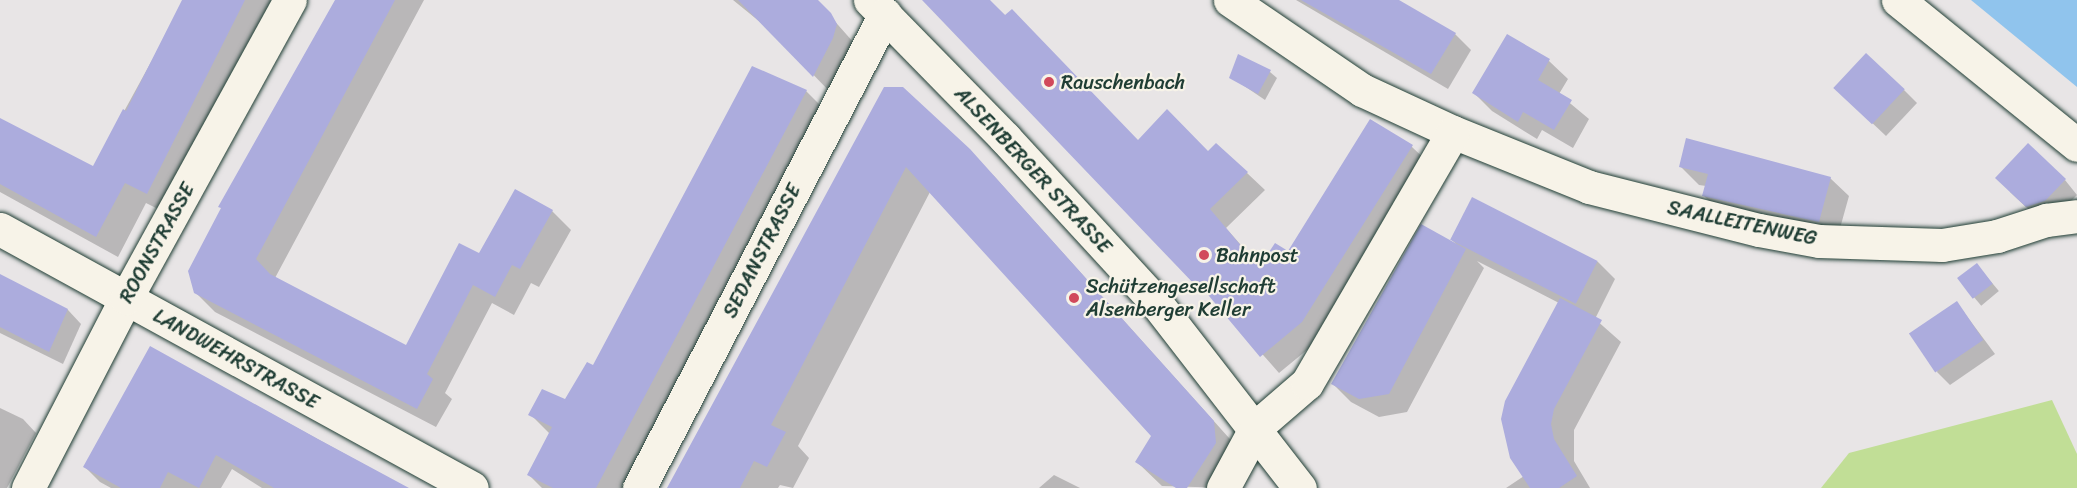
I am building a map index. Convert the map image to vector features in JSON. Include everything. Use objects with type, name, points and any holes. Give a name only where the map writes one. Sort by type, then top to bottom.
[{"type":"street","name":"ROONSTRASSE","points":[[28,488],[126,298],[290,0]]},
{"type":"street","name":"SAALLEITENWEG","points":[[1230,0],[1362,90],[1453,132],[1590,187],[1759,230],[1819,241],[1942,245],[2077,216]]},
{"type":"street","points":[[1898,0],[2077,145]]},
{"type":"street","name":"ALSENBERGER STRASSE","points":[[878,7],[1154,300],[1256,427],[1300,488]]},
{"type":"street","name":"SEDANSTRASSE","points":[[639,488],[878,7]]},
{"type":"street","points":[[1223,488],[1256,427],[1307,383],[1453,132]]},
{"type":"street","name":"LANDWEHRSTRASSE","points":[[0,229],[472,488]]},
{"type":"green space","points":[[2052,400],[2077,454],[2077,488],[1821,488],[1849,453]]},
{"type":"water","points":[[1971,0],[2077,0],[2077,87]]},
{"type":"building","points":[[182,0],[245,0],[147,194],[125,183],[96,237],[0,184],[0,118],[93,166],[123,109],[126,111]]},
{"type":"building","points":[[335,0],[395,0],[256,259],[270,274],[406,345],[459,243],[479,253],[515,189],[553,210],[520,269],[512,265],[495,297],[473,285],[427,374],[433,379],[417,409],[194,293],[188,271],[221,208],[218,207]]},
{"type":"building","points":[[738,0],[818,0],[831,13],[837,24],[833,38],[813,77]]},
{"type":"building","points":[[922,0],[990,0],[1005,15],[1012,9],[1138,140],[1167,109],[1208,151],[1216,143],[1248,172],[1210,209],[1259,267],[1275,243],[1288,251],[1370,119],[1413,145],[1302,322],[1260,357],[1199,284],[1196,286]]},
{"type":"building","points":[[1301,0],[1399,0],[1456,33],[1431,74]]},
{"type":"building","points":[[1507,34],[1550,59],[1538,80],[1572,100],[1554,130],[1523,112],[1518,122],[1472,93]]},
{"type":"building","points":[[1866,53],[1905,89],[1872,124],[1833,88]]},
{"type":"building","points":[[1238,54],[1271,70],[1258,94],[1229,78]]},
{"type":"building","points":[[752,66],[807,90],[596,488],[553,488],[527,475],[552,427],[528,415],[542,389],[565,399],[587,362],[593,365]]},
{"type":"building","points":[[884,87],[903,87],[970,149],[1214,421],[1216,443],[1187,488],[1176,488],[1135,462],[1151,436],[906,167],[771,425],[786,432],[767,467],[754,461],[740,488],[667,488]]},
{"type":"building","points":[[1686,138],[1831,177],[1819,222],[1702,196],[1708,174],[1679,167]]},
{"type":"building","points":[[2028,143],[2066,179],[2045,201],[2026,207],[1995,178]]},
{"type":"building","points":[[1472,197],[1598,261],[1576,304],[1450,240]]},
{"type":"building","points":[[1421,224],[1466,249],[1389,394],[1359,399],[1331,384]]},
{"type":"building","points":[[1977,263],[1993,284],[1973,299],[1957,278]]},
{"type":"building","points":[[0,274],[68,309],[49,352],[0,327]]},
{"type":"building","points":[[1560,298],[1602,320],[1554,409],[1551,424],[1554,439],[1577,476],[1559,488],[1530,488],[1510,458],[1501,419],[1505,401]]},
{"type":"building","points":[[1957,301],[1983,340],[1935,372],[1909,333]]},
{"type":"building","points":[[150,346],[409,488],[274,488],[216,455],[199,488],[168,472],[160,488],[121,488],[83,467]]},
{"type":"place","name":"Rauschenbach","points":[[1049,82]]},
{"type":"place","name":"Bahnpost","points":[[1204,255]]},
{"type":"place","name":"Schützengesellschaft Alsenberger Keller","points":[[1074,298]]}]
